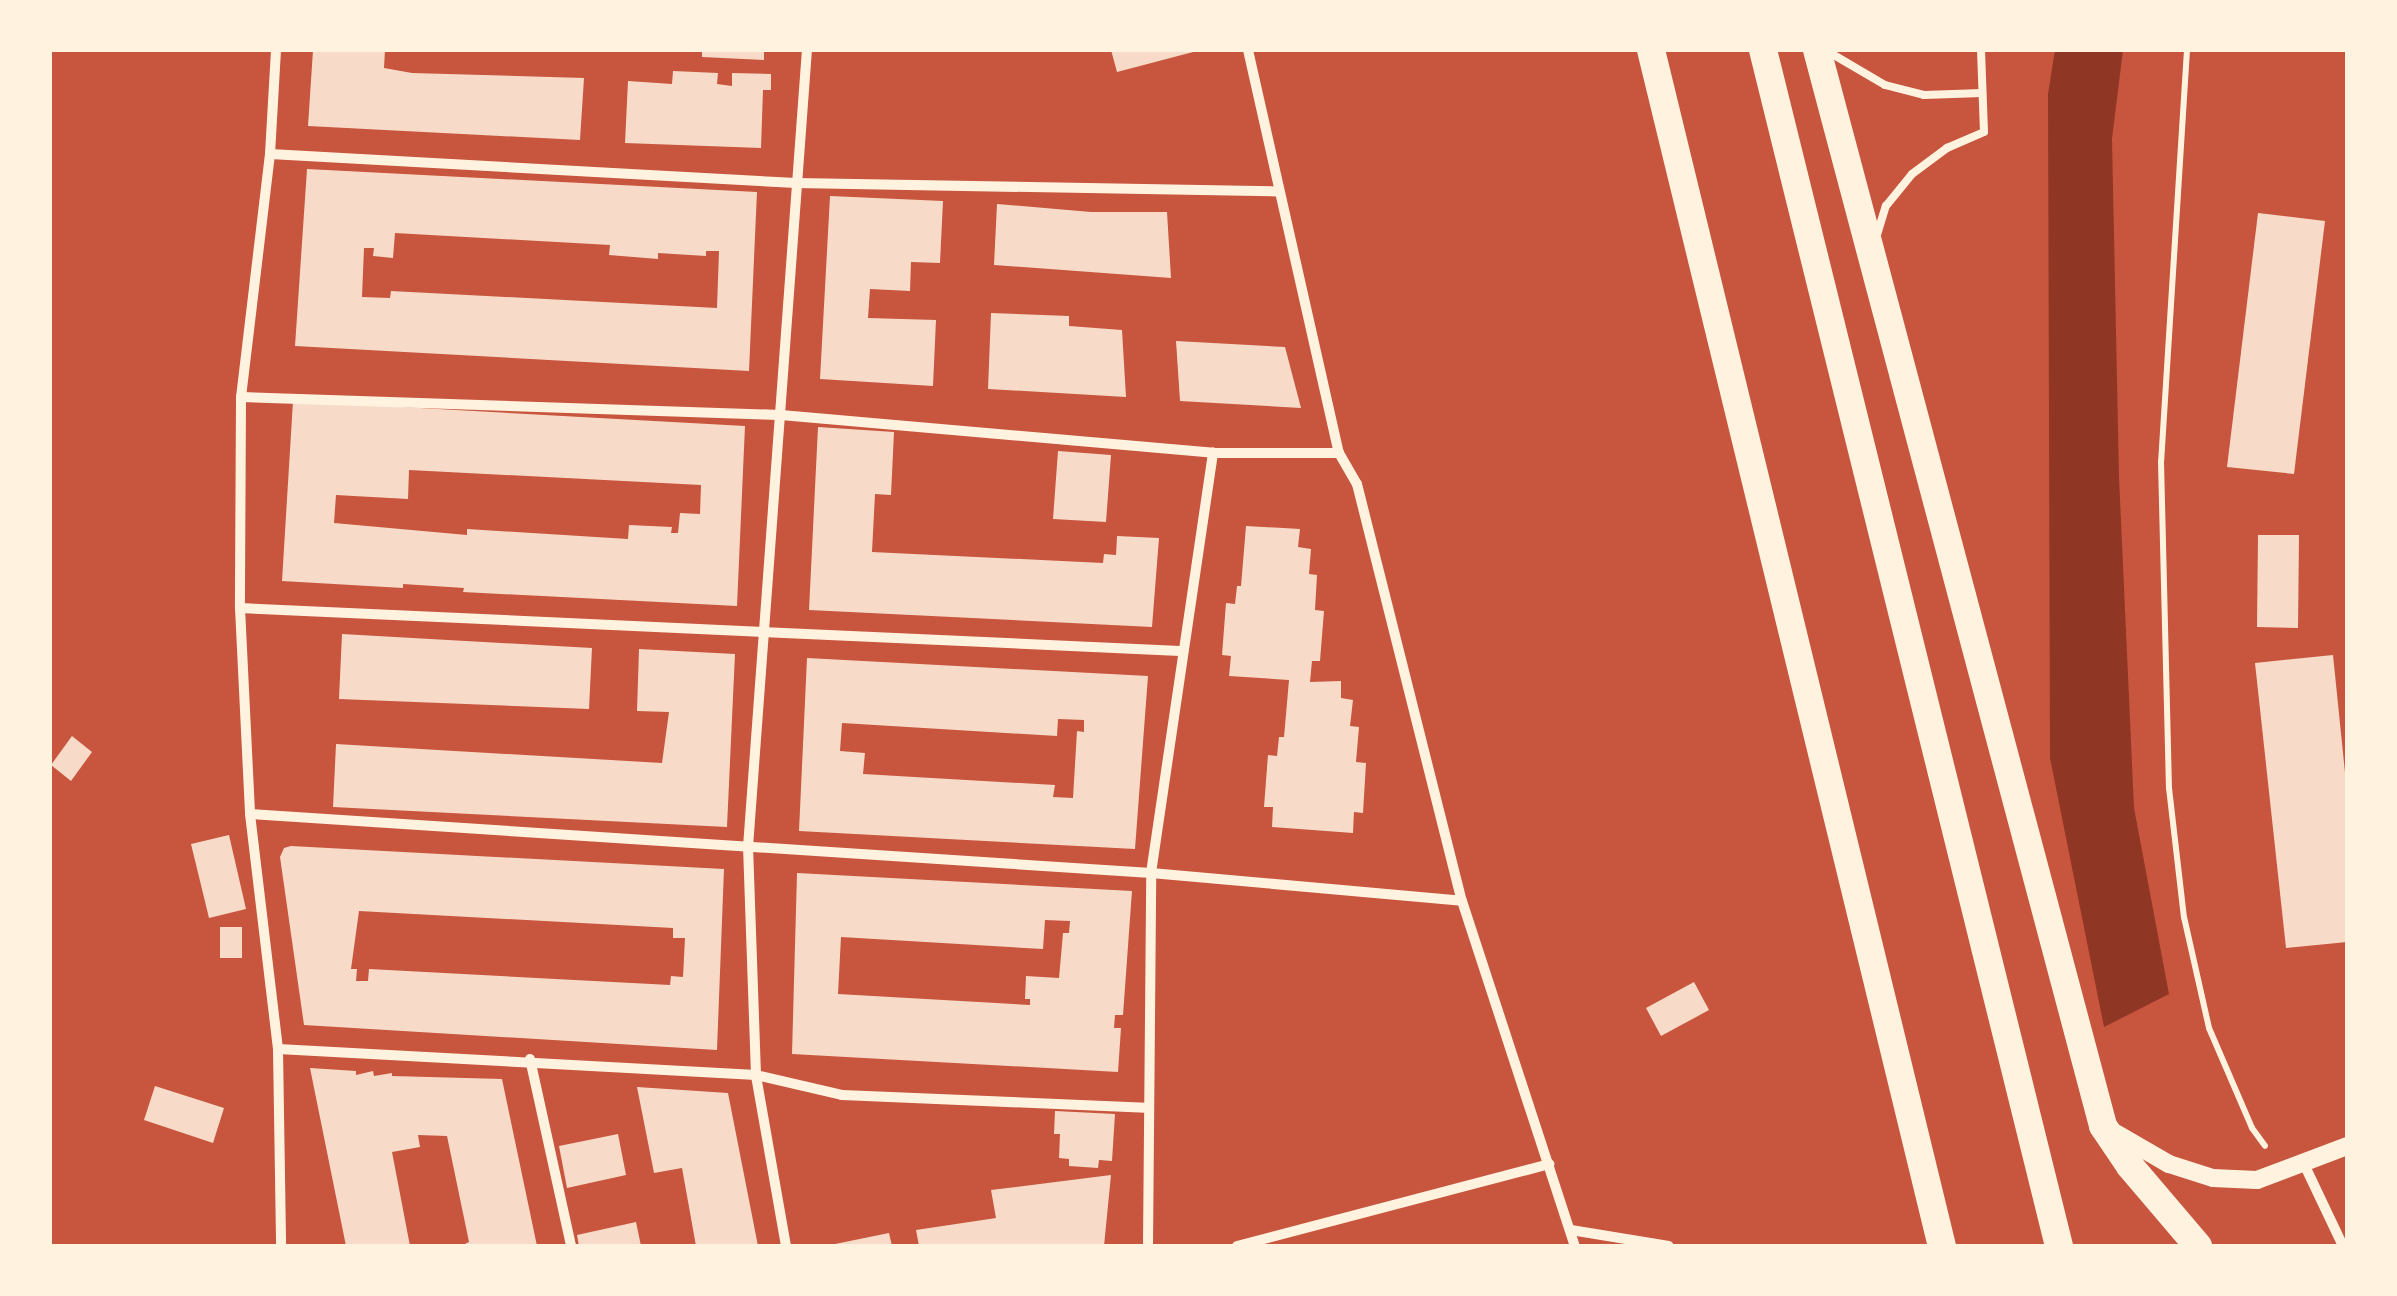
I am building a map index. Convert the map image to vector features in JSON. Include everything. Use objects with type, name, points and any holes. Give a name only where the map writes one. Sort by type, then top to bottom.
[{"type":"highway","points":[[1650,50],[1942,1246]]},
{"type":"highway","points":[[1763,50],[2058,1246]]},
{"type":"highway","points":[[1816,50],[2103,1126],[2130,1166],[2198,1246]]},
{"type":"street","points":[[276,50],[270,154],[242,397],[240,608],[250,814],[278,1049],[281,1246]]},
{"type":"street","points":[[786,1246],[756,1075],[748,847],[808,50]]},
{"type":"street","points":[[1248,50],[1340,453],[1357,484],[1462,901],[1574,1246]]},
{"type":"street","points":[[270,154],[796,183],[1278,191]]},
{"type":"street","points":[[242,397],[781,415],[1212,453],[1340,453]]},
{"type":"street","points":[[1148,1246],[1146,1108],[1151,873],[1180,651],[1212,453]]},
{"type":"street","points":[[240,608],[767,629],[1180,651]]},
{"type":"street","points":[[250,814],[1151,873],[1462,901]]},
{"type":"street","points":[[278,1049],[530,1059],[756,1075],[842,1095],[1146,1108]]},
{"type":"street","points":[[530,1059],[571,1246]]},
{"type":"street","points":[[2103,1126],[2169,1164],[2213,1178],[2256,1180],[2347,1146]]},
{"type":"street","points":[[1236,1246],[1548,1164]]},
{"type":"street","points":[[2304,1164],[2344,1246]]},
{"type":"street","points":[[1571,1230],[1669,1246]]},
{"type":"lane","points":[[1826,50],[1885,85],[1924,96],[1982,93]]},
{"type":"lane","points":[[1872,254],[1886,206],[1912,174],[1946,148],[1984,132],[1980,50]]},
{"type":"path","points":[[2186,50],[2161,462],[2169,788],[2184,917],[2209,1028],[2252,1128],[2284,1172]]},
{"type":"shaded area","points":[[2055,50],[2123,50],[2112,139],[2119,477],[2134,808],[2169,994],[2104,1027],[2050,758],[2048,94]]},
{"type":"building","points":[[313,50],[385,50],[384,68],[412,73],[584,78],[580,140],[308,126]]},
{"type":"building","points":[[702,50],[764,50],[764,60],[702,57]]},
{"type":"building","points":[[1111,50],[1197,50],[1197,51],[1117,72]]},
{"type":"building","points":[[673,71],[718,73],[717,84],[732,86],[732,73],[771,74],[771,90],[763,90],[761,148],[625,143],[628,81],[672,84]]},
{"type":"building","points":[[307,169],[757,192],[749,371],[295,346]],"holes":[[[395,233],[610,245],[609,255],[658,259],[658,253],[706,256],[706,251],[719,251],[717,308],[391,291],[390,298],[362,297],[364,248],[374,248],[373,256],[393,258]]]},
{"type":"building","points":[[830,196],[943,201],[940,263],[911,262],[910,291],[870,289],[868,318],[936,320],[933,386],[820,379]]},
{"type":"building","points":[[997,204],[1091,212],[1167,212],[1171,278],[994,265]]},
{"type":"building","points":[[2258,213],[2325,221],[2294,474],[2227,467]]},
{"type":"building","points":[[991,313],[1069,316],[1069,326],[1122,330],[1126,397],[988,389]]},
{"type":"building","points":[[1176,341],[1285,347],[1301,408],[1180,401]]},
{"type":"building","points":[[293,401],[745,426],[737,606],[463,592],[464,588],[403,584],[403,588],[282,581]],"holes":[[[409,470],[701,485],[700,514],[680,513],[678,533],[671,533],[672,527],[629,525],[628,539],[467,529],[467,535],[334,523],[336,495],[408,499]]]},
{"type":"building","points":[[818,427],[894,432],[891,495],[875,494],[872,552],[1103,563],[1104,554],[1116,555],[1117,536],[1159,538],[1152,627],[809,610]]},
{"type":"building","points":[[1058,451],[1111,455],[1106,522],[1053,519]]},
{"type":"building","points":[[1246,526],[1300,529],[1298,547],[1311,549],[1309,574],[1317,575],[1315,610],[1324,611],[1320,661],[1312,661],[1310,682],[1341,681],[1341,698],[1353,700],[1350,726],[1359,727],[1356,762],[1366,763],[1363,813],[1354,812],[1353,833],[1272,827],[1273,807],[1264,807],[1268,755],[1277,756],[1279,737],[1284,737],[1289,680],[1229,676],[1231,656],[1222,655],[1226,603],[1235,604],[1237,586],[1241,586]]},
{"type":"building","points":[[2258,535],[2299,535],[2298,628],[2257,627]]},
{"type":"building","points":[[342,634],[592,648],[589,709],[339,699]]},
{"type":"building","points":[[639,649],[735,654],[727,827],[333,807],[336,744],[662,763],[669,712],[637,711]]},
{"type":"building","points":[[2333,655],[2347,792],[2347,942],[2286,948],[2255,663]]},
{"type":"building","points":[[807,658],[1148,676],[1135,849],[799,831]],"holes":[[[1058,719],[1084,720],[1084,732],[1077,731],[1073,798],[1053,797],[1055,785],[863,774],[865,753],[840,751],[842,723],[1057,736]]]},
{"type":"building","points":[[72,736],[92,752],[71,781],[51,765]]},
{"type":"building","points":[[229,835],[246,909],[209,918],[191,844]]},
{"type":"building","points":[[284,848],[724,869],[717,1050],[304,1025],[280,857]],"holes":[[[359,911],[673,928],[673,938],[685,938],[683,977],[671,976],[670,985],[369,969],[368,981],[356,981],[357,969],[351,969]]]},
{"type":"building","points":[[797,873],[1132,891],[1123,1015],[1115,1015],[1114,1028],[1121,1028],[1118,1072],[792,1054]],"holes":[[[1045,920],[1070,921],[1069,933],[1063,933],[1059,978],[1026,976],[1025,999],[1030,999],[1030,1005],[838,994],[841,937],[1043,949]]]},
{"type":"building","points":[[220,927],[242,927],[242,958],[220,958]]},
{"type":"building","points":[[1694,982],[1709,1010],[1661,1036],[1646,1008]]},
{"type":"building","points":[[310,1068],[356,1071],[356,1075],[373,1071],[374,1076],[392,1073],[502,1079],[537,1246],[461,1246],[469,1242],[447,1136],[418,1135],[420,1147],[392,1152],[410,1246],[346,1246]]},
{"type":"building","points":[[155,1086],[224,1108],[213,1143],[144,1120]]},
{"type":"building","points":[[637,1087],[728,1093],[758,1246],[696,1246],[682,1168],[654,1173]]},
{"type":"building","points":[[1055,1111],[1115,1114],[1112,1161],[1099,1160],[1098,1168],[1069,1166],[1069,1159],[1059,1158],[1060,1134],[1054,1134]]},
{"type":"building","points":[[618,1134],[626,1175],[567,1188],[559,1146]]},
{"type":"building","points":[[1111,1175],[1104,1246],[919,1246],[916,1230],[996,1218],[991,1190]]},
{"type":"building","points":[[636,1222],[641,1246],[579,1246],[577,1235]]},
{"type":"building","points":[[889,1233],[892,1246],[835,1246],[835,1244]]}]
